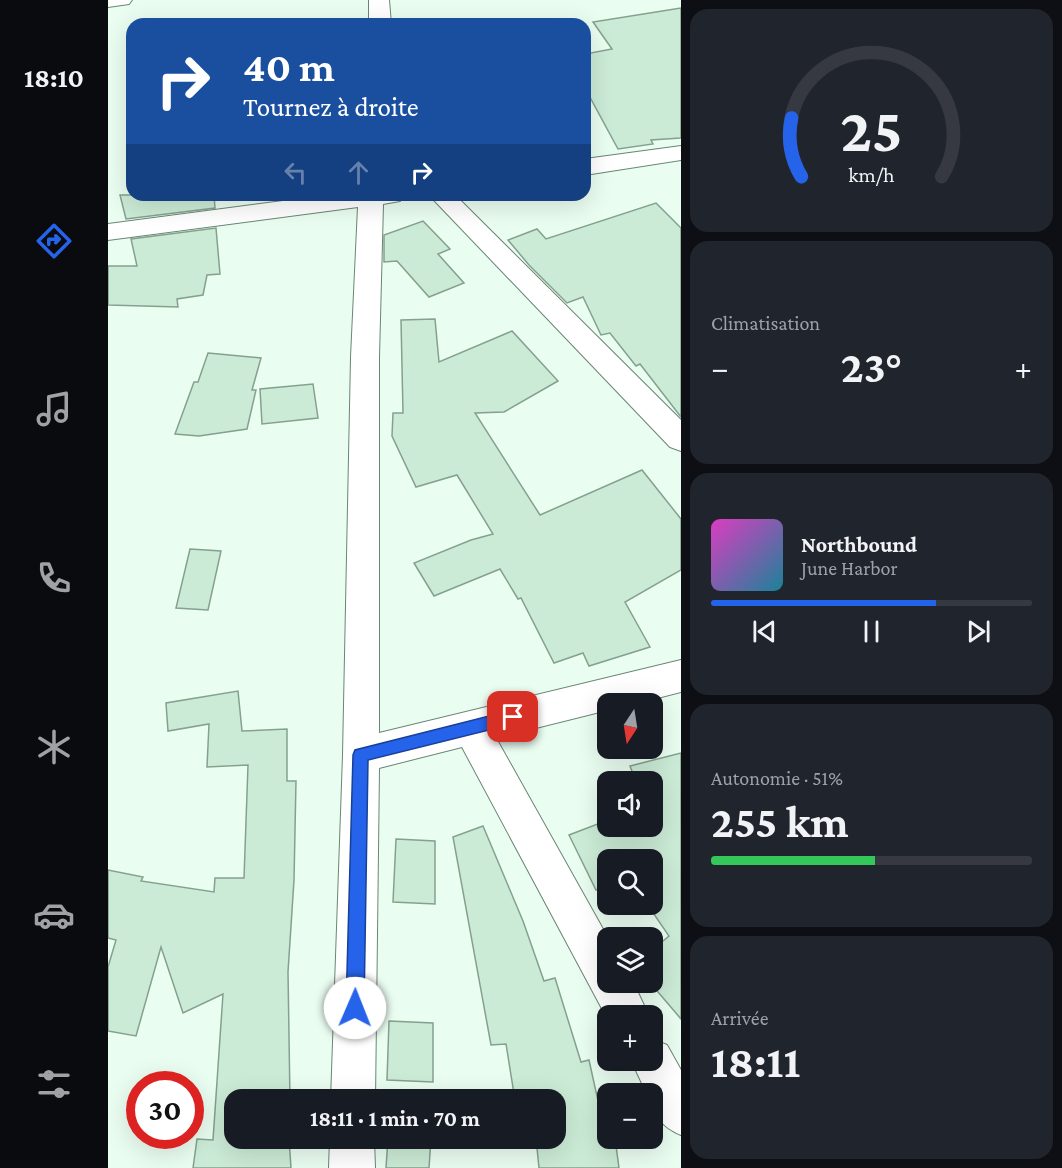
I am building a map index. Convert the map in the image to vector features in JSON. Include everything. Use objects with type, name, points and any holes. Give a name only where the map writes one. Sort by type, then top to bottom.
[{"type":"street","points":[[108,1],[122,0]]},
{"type":"street","points":[[379,0],[380,18]]},
{"type":"street","points":[[591,166],[681,153]]},
{"type":"street","points":[[108,232],[340,201]]},
{"type":"street","points":[[353,1089],[361,755],[365,357],[378,201]]},
{"type":"street","points":[[447,201],[681,440]]},
{"type":"street","points":[[361,755],[681,676]]},
{"type":"street","points":[[471,728],[597,958]]},
{"type":"street","points":[[658,1071],[681,1113]]},
{"type":"street","points":[[351,1168],[352,1149]]},
{"type":"building","points":[[681,8],[681,138],[651,140],[653,144],[618,149],[591,99],[591,53],[612,49],[593,22]]},
{"type":"building","points":[[120,195],[126,195],[126,201],[214,201],[215,208],[126,219]]},
{"type":"building","points":[[656,203],[681,228],[681,417],[640,364],[636,366],[610,333],[601,335],[583,297],[567,303],[508,240],[537,229],[546,239]]},
{"type":"building","points":[[423,221],[450,249],[438,254],[464,283],[429,297],[397,261],[384,262],[384,235]]},
{"type":"building","points":[[216,228],[220,274],[207,275],[203,295],[177,299],[178,307],[108,305],[108,266],[137,266],[131,239]]},
{"type":"building","points":[[435,319],[439,362],[512,331],[558,381],[504,412],[475,413],[540,515],[642,470],[681,519],[681,570],[625,602],[650,647],[589,666],[583,653],[554,663],[521,598],[518,599],[500,569],[434,596],[414,563],[471,540],[493,534],[457,475],[416,487],[392,436],[393,413],[403,413],[401,320]]},
{"type":"building","points":[[208,353],[261,358],[252,390],[256,390],[247,429],[199,436],[175,434],[194,382],[198,382]]},
{"type":"building","points":[[313,384],[318,418],[262,424],[260,389]]},
{"type":"building","points":[[190,549],[221,551],[208,610],[176,608]]},
{"type":"building","points":[[238,691],[242,731],[287,729],[287,781],[296,781],[294,880],[288,972],[290,1089],[224,1089],[224,1149],[290,1149],[291,1168],[193,1168],[196,1149],[204,1149],[204,1139],[213,1140],[223,994],[183,1013],[161,947],[136,1036],[108,1031],[108,967],[116,940],[108,938],[108,870],[143,877],[141,881],[214,892],[215,878],[244,878],[248,765],[207,767],[209,724],[168,731],[166,703]]},
{"type":"building","points":[[681,753],[681,1019],[659,993],[663,993],[663,941],[669,936],[655,915],[663,915],[663,849],[597,849],[596,890],[569,835],[597,824],[597,837],[663,837],[663,771],[632,771],[630,766]]},
{"type":"building","points":[[483,826],[523,921],[544,981],[555,978],[581,1062],[589,1060],[597,1096],[597,1149],[616,1149],[619,1168],[539,1168],[537,1149],[566,1149],[566,1089],[513,1089],[506,1044],[491,1045],[453,837]]},
{"type":"building","points":[[396,839],[435,841],[435,904],[393,902]]},
{"type":"building","points":[[389,1021],[433,1023],[433,1082],[387,1080]]},
{"type":"building","points":[[387,1149],[430,1149],[429,1168],[386,1168]]},
{"type":"route","points":[[355,1008],[361,755],[513,717]]}]
